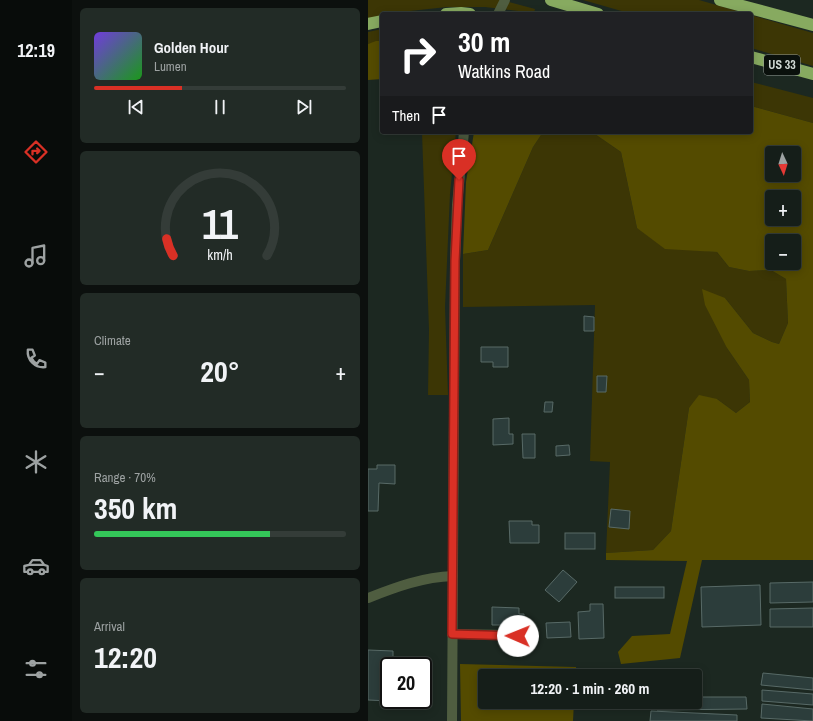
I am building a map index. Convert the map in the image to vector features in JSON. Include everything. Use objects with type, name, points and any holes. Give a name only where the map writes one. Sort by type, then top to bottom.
[{"type":"highway","points":[[551,0],[591,12]]},
{"type":"highway","points":[[720,0],[813,25]]},
{"type":"highway","points":[[749,0],[784,17]]},
{"type":"highway","points":[[368,24],[380,21]]},
{"type":"highway","name":"US 33","points":[[753,58],[813,75]]},
{"type":"highway","points":[[753,63],[813,75]]},
{"type":"street","points":[[499,12],[505,0]]},
{"type":"street","points":[[452,721],[455,261],[457,205],[464,134]]},
{"type":"street","points":[[368,598],[398,586],[435,577],[452,576]]},
{"type":"street","points":[[452,634],[518,636]]},
{"type":"shaded area","points":[[368,0],[501,0],[535,9],[534,12],[526,12],[485,7],[447,7],[401,12],[380,12],[380,16],[368,19]]},
{"type":"shaded area","points":[[583,0],[699,0],[741,12],[625,12]]},
{"type":"shaded area","points":[[753,16],[813,33],[813,66],[753,49]]},
{"type":"shaded area","points":[[380,29],[380,41],[368,44],[368,32]]},
{"type":"shaded area","points":[[380,41],[380,79],[368,80],[368,44]]},
{"type":"shaded area","points":[[753,83],[813,98],[813,123],[753,107]]},
{"type":"shaded area","points":[[753,107],[813,123],[813,560],[702,560],[680,658],[621,664],[618,652],[632,636],[670,634],[687,561],[606,560],[606,553],[653,550],[671,531],[689,408],[699,395],[717,399],[736,413],[750,402],[749,380],[727,348],[705,305],[702,289],[725,298],[753,333],[772,342],[779,344],[788,323],[786,279],[771,270],[749,271],[729,267],[717,252],[665,249],[637,228],[621,152],[595,134],[753,134]]},
{"type":"shaded area","points":[[422,134],[456,134],[450,194],[445,307],[448,395],[428,395],[429,330]]},
{"type":"shaded area","points":[[474,134],[542,134],[533,147],[488,250],[463,254],[466,182]]},
{"type":"shaded area","points":[[542,134],[595,134],[621,152],[637,228],[695,250],[717,252],[729,267],[749,271],[771,270],[786,279],[788,323],[779,344],[753,333],[725,298],[727,348],[749,380],[750,402],[736,413],[717,399],[689,408],[671,531],[653,550],[606,553],[610,462],[590,461],[595,305],[463,307],[463,254],[488,250],[533,147]]},
{"type":"shaded area","points":[[460,664],[576,667],[576,669],[478,669],[478,709],[574,709],[573,721],[461,721]]},
{"type":"building","points":[[584,316],[594,317],[594,331],[584,331]]},
{"type":"building","points":[[481,347],[508,347],[508,367],[493,367],[493,362],[481,362]]},
{"type":"building","points":[[597,376],[607,376],[606,392],[597,392]]},
{"type":"building","points":[[545,402],[553,402],[552,412],[544,412]]},
{"type":"building","points":[[509,418],[509,434],[513,434],[513,444],[493,445],[493,419]]},
{"type":"building","points":[[522,434],[535,434],[535,458],[523,458]]},
{"type":"building","points":[[569,445],[570,455],[556,456],[556,446]]},
{"type":"building","points":[[377,465],[395,465],[395,484],[379,483],[378,511],[368,511],[368,469],[377,469]]},
{"type":"building","points":[[611,509],[630,511],[629,529],[609,527]]},
{"type":"building","points":[[509,521],[532,521],[532,525],[539,525],[539,543],[510,543]]},
{"type":"building","points":[[565,533],[595,533],[595,549],[565,549]]},
{"type":"building","points":[[563,570],[577,582],[559,602],[545,590]]},
{"type":"building","points":[[813,582],[813,602],[770,603],[770,583]]},
{"type":"building","points":[[760,585],[761,625],[702,627],[701,587]]},
{"type":"building","points":[[615,587],[664,587],[664,598],[615,598]]},
{"type":"building","points":[[590,604],[603,604],[604,638],[579,639],[578,612],[590,611]]},
{"type":"building","points":[[492,607],[519,608],[519,614],[524,614],[524,625],[510,625],[510,630],[501,630],[501,625],[492,625]]},
{"type":"building","points":[[813,608],[813,627],[770,627],[770,609]]},
{"type":"building","points":[[570,622],[571,637],[547,638],[546,623]]},
{"type":"building","points":[[368,650],[393,651],[393,657],[380,657],[380,701],[368,700]]},
{"type":"building","points":[[763,673],[813,678],[813,690],[761,685]]},
{"type":"building","points":[[762,690],[813,694],[813,705],[762,701]]},
{"type":"building","points":[[702,697],[746,697],[747,709],[657,710],[702,709]]},
{"type":"building","points":[[762,704],[813,709],[813,721],[761,718]]},
{"type":"building","points":[[651,711],[737,715],[737,721],[650,721]]},
{"type":"route","points":[[459,180],[455,261],[452,634],[518,636]]}]
